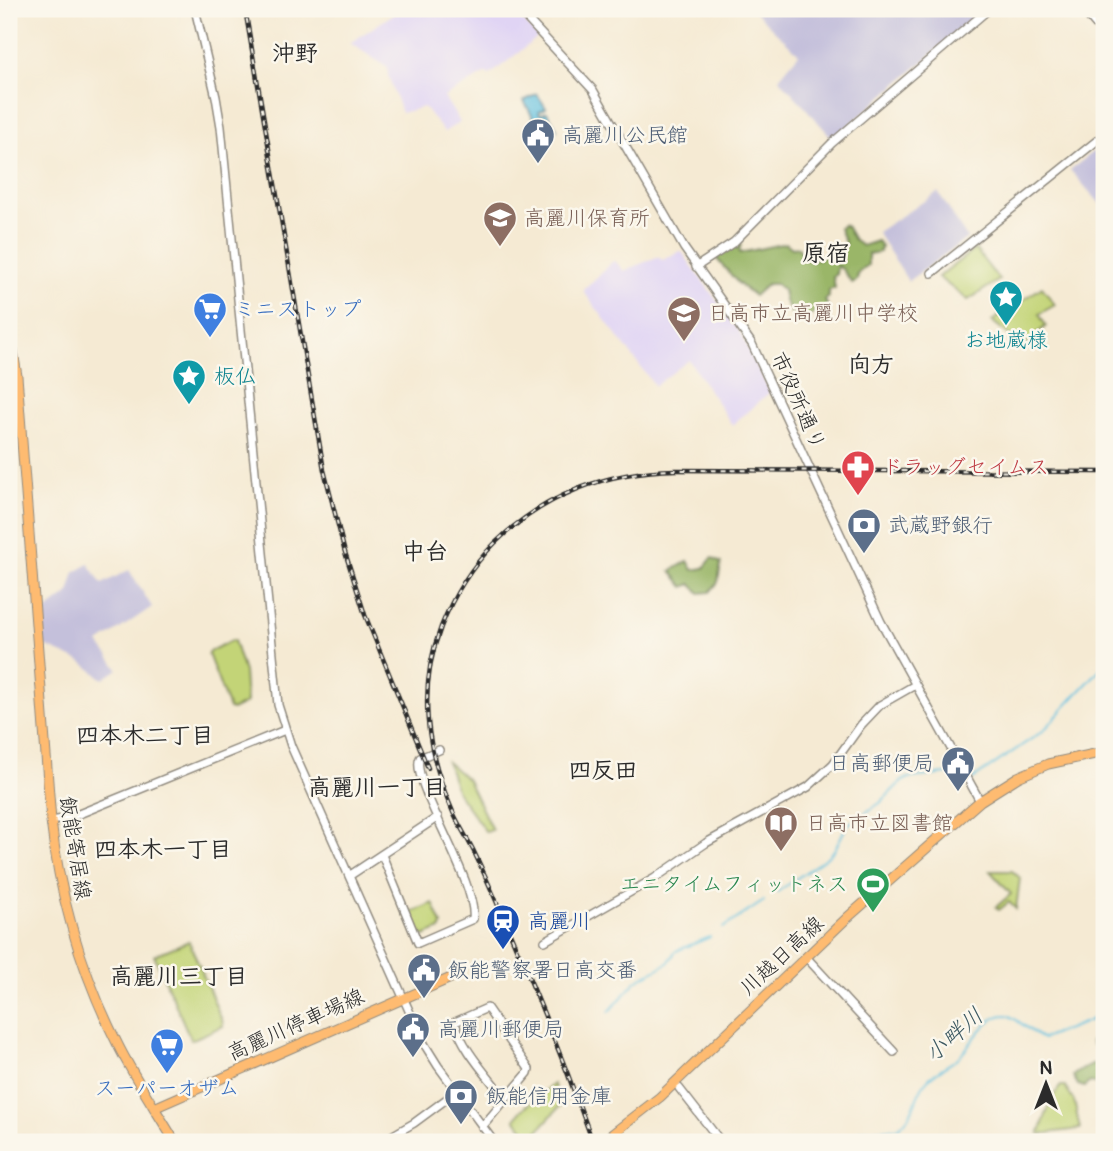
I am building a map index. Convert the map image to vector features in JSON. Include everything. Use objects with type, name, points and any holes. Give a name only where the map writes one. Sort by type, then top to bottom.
[{"type":"main road","name":"飯能寄居線","points":[[9,326],[17,376],[51,821],[62,892],[90,983],[118,1045],[175,1142]]},
{"type":"main road","name":"川越日高線","points":[[603,1142],[660,1097],[806,957],[980,801],[1018,777],[1048,764],[1104,752]]},
{"type":"main road","name":"高麗川停車場線","points":[[154,1108],[402,997],[453,977]]},
{"type":"street","points":[[195,9],[219,116],[277,694],[285,730],[402,997],[428,1050],[494,1142]]},
{"type":"street","name":"市役所通り","points":[[518,9],[593,90],[696,267],[728,307],[757,354],[847,551],[915,685],[980,801]]},
{"type":"street","points":[[696,267],[734,242],[832,143],[989,9]]},
{"type":"street","points":[[1082,9],[1104,35]]},
{"type":"street","points":[[932,273],[1104,135]]},
{"type":"street","points":[[545,941],[655,877],[706,843],[808,787],[833,764],[861,725],[880,705],[915,685]]},
{"type":"street","points":[[51,821],[69,818],[285,730]]},
{"type":"street","points":[[382,855],[418,943],[471,920],[474,916],[471,896],[421,779],[417,763],[420,758],[439,750]]},
{"type":"street","points":[[349,876],[438,817]]},
{"type":"street","points":[[806,957],[894,1052]]},
{"type":"street","points":[[482,1126],[505,1099],[529,1069],[487,1008],[455,1021],[463,1041],[505,1099]]},
{"type":"street","points":[[680,1088],[721,1142]]},
{"type":"street","points":[[380,1142],[414,1123],[456,1092]]},
{"type":"shaded area","points":[[401,9],[512,9],[538,37],[490,75],[486,73],[444,97],[460,122],[444,132],[424,107],[401,113],[387,67],[350,43]]},
{"type":"shaded area","points":[[752,9],[984,9],[833,139],[779,78],[799,54]]},
{"type":"shaded area","points":[[1104,144],[1104,208],[1070,170]]},
{"type":"shaded area","points":[[938,192],[967,238],[908,281],[877,232]]},
{"type":"shaded area","name":"日高市立高麗川中学校","points":[[681,251],[740,333],[770,392],[732,425],[689,360],[655,386],[584,292],[612,262],[615,261],[624,271],[657,257],[663,260]]},
{"type":"shaded area","points":[[89,564],[102,584],[129,570],[152,607],[99,643],[118,669],[103,679],[83,663],[43,645],[41,615],[69,593],[75,572]]},
{"type":"green space","points":[[843,225],[862,246],[877,241],[881,246],[880,252],[868,254],[868,265],[858,273],[857,280],[852,283],[837,266],[833,277],[835,288],[829,290],[829,297],[825,300],[829,309],[821,314],[818,312],[803,318],[792,314],[783,290],[776,284],[767,284],[754,296],[739,284],[717,259],[717,255],[736,242],[741,245],[740,253],[786,243],[792,248],[798,247],[805,259],[821,258],[845,243],[839,228]]},
{"type":"green space","points":[[975,249],[999,280],[968,300],[938,277]]},
{"type":"green space","points":[[1042,287],[1055,305],[1039,314],[1046,326],[1023,346],[992,321]]},
{"type":"green space","points":[[712,558],[721,563],[718,582],[710,592],[700,593],[691,584],[684,587],[671,571],[688,561],[693,570],[704,568]]},
{"type":"green space","points":[[232,640],[244,672],[246,703],[232,710],[229,709],[208,654]]},
{"type":"green space","points":[[447,762],[468,780],[492,830],[486,832],[457,792]]},
{"type":"green space","points":[[990,871],[1012,871],[1020,878],[1016,909],[1009,902],[999,910],[996,907],[1011,894]]},
{"type":"green space","points":[[433,903],[442,924],[441,929],[420,935],[410,913]]},
{"type":"green space","points":[[189,941],[223,1023],[223,1026],[191,1040],[154,955]]},
{"type":"green space","points":[[1104,999],[1104,1085],[1090,1082],[1084,1087],[1078,1085],[1073,1076],[1103,1059],[1091,1042]]},
{"type":"green space","points":[[553,1084],[562,1104],[532,1137],[515,1119]]},
{"type":"green space","points":[[1061,1086],[1065,1086],[1074,1101],[1080,1129],[1039,1134],[1051,1102]]},
{"type":"water","points":[[537,94],[546,108],[539,112],[540,115],[547,112],[557,129],[543,136],[524,101]]},
{"type":"waterway","points":[[973,779],[1043,731],[1104,665]]},
{"type":"waterway","points":[[777,892],[826,858],[835,849],[847,825],[880,803],[901,782],[909,778],[956,773]]},
{"type":"waterway","points":[[723,928],[764,901]]},
{"type":"waterway","points":[[609,1012],[636,981],[668,963],[676,951],[710,937]]},
{"type":"waterway","name":"小畔川","points":[[840,1142],[861,1131],[897,1128],[903,1124],[925,1083],[959,1057],[993,1019],[1011,1016],[1043,1039],[1091,1020],[1104,1006]]},
{"type":"railway","points":[[245,9],[324,470],[344,549],[365,615],[428,768]]},
{"type":"railway","points":[[591,1137],[531,982],[484,873],[453,812],[436,766],[431,743],[427,697],[434,651],[451,604],[478,562],[514,526],[556,499],[601,481],[650,471],[1104,472]]},
{"type":"place","name":"高麗川公民館","points":[[538,165]]},
{"type":"place","name":"高麗川保育所","points":[[500,248]]},
{"type":"place","name":"お地蔵様","points":[[1006,327]]},
{"type":"place","name":"ミニストップ","points":[[210,339]]},
{"type":"place","name":"日高市立高麗川中学校","points":[[684,343]]},
{"type":"place","name":"板仏","points":[[189,406]]},
{"type":"place","name":"ドラッグセイムス","points":[[858,497]]},
{"type":"place","name":"武蔵野銀行","points":[[864,555]]},
{"type":"place","name":"日高郵便局","points":[[958,793]]},
{"type":"place","name":"日高市立図書館","points":[[781,853]]},
{"type":"place","name":"エニタイムフィットネス","points":[[873,914]]},
{"type":"place","name":"高麗川","points":[[503,951]]},
{"type":"place","name":"飯能警察署日高交番","points":[[424,1000]]},
{"type":"place","name":"高麗川郵便局","points":[[413,1059]]},
{"type":"place","name":"スーパーオザム","points":[[167,1075]]},
{"type":"place","name":"飯能信用金庫","points":[[461,1126]]},
{"type":"district","name":"沖野","points":[[295,53]]},
{"type":"district","name":"原宿","points":[[826,253]]},
{"type":"district","name":"向方","points":[[871,364]]},
{"type":"district","name":"中台","points":[[425,551]]},
{"type":"district","name":"四本木二丁目","points":[[145,735]]},
{"type":"district","name":"四反田","points":[[603,770]]},
{"type":"district","name":"高麗川一丁目","points":[[377,787]]},
{"type":"district","name":"四本木一丁目","points":[[163,849]]},
{"type":"district","name":"高麗川三丁目","points":[[179,976]]}]
